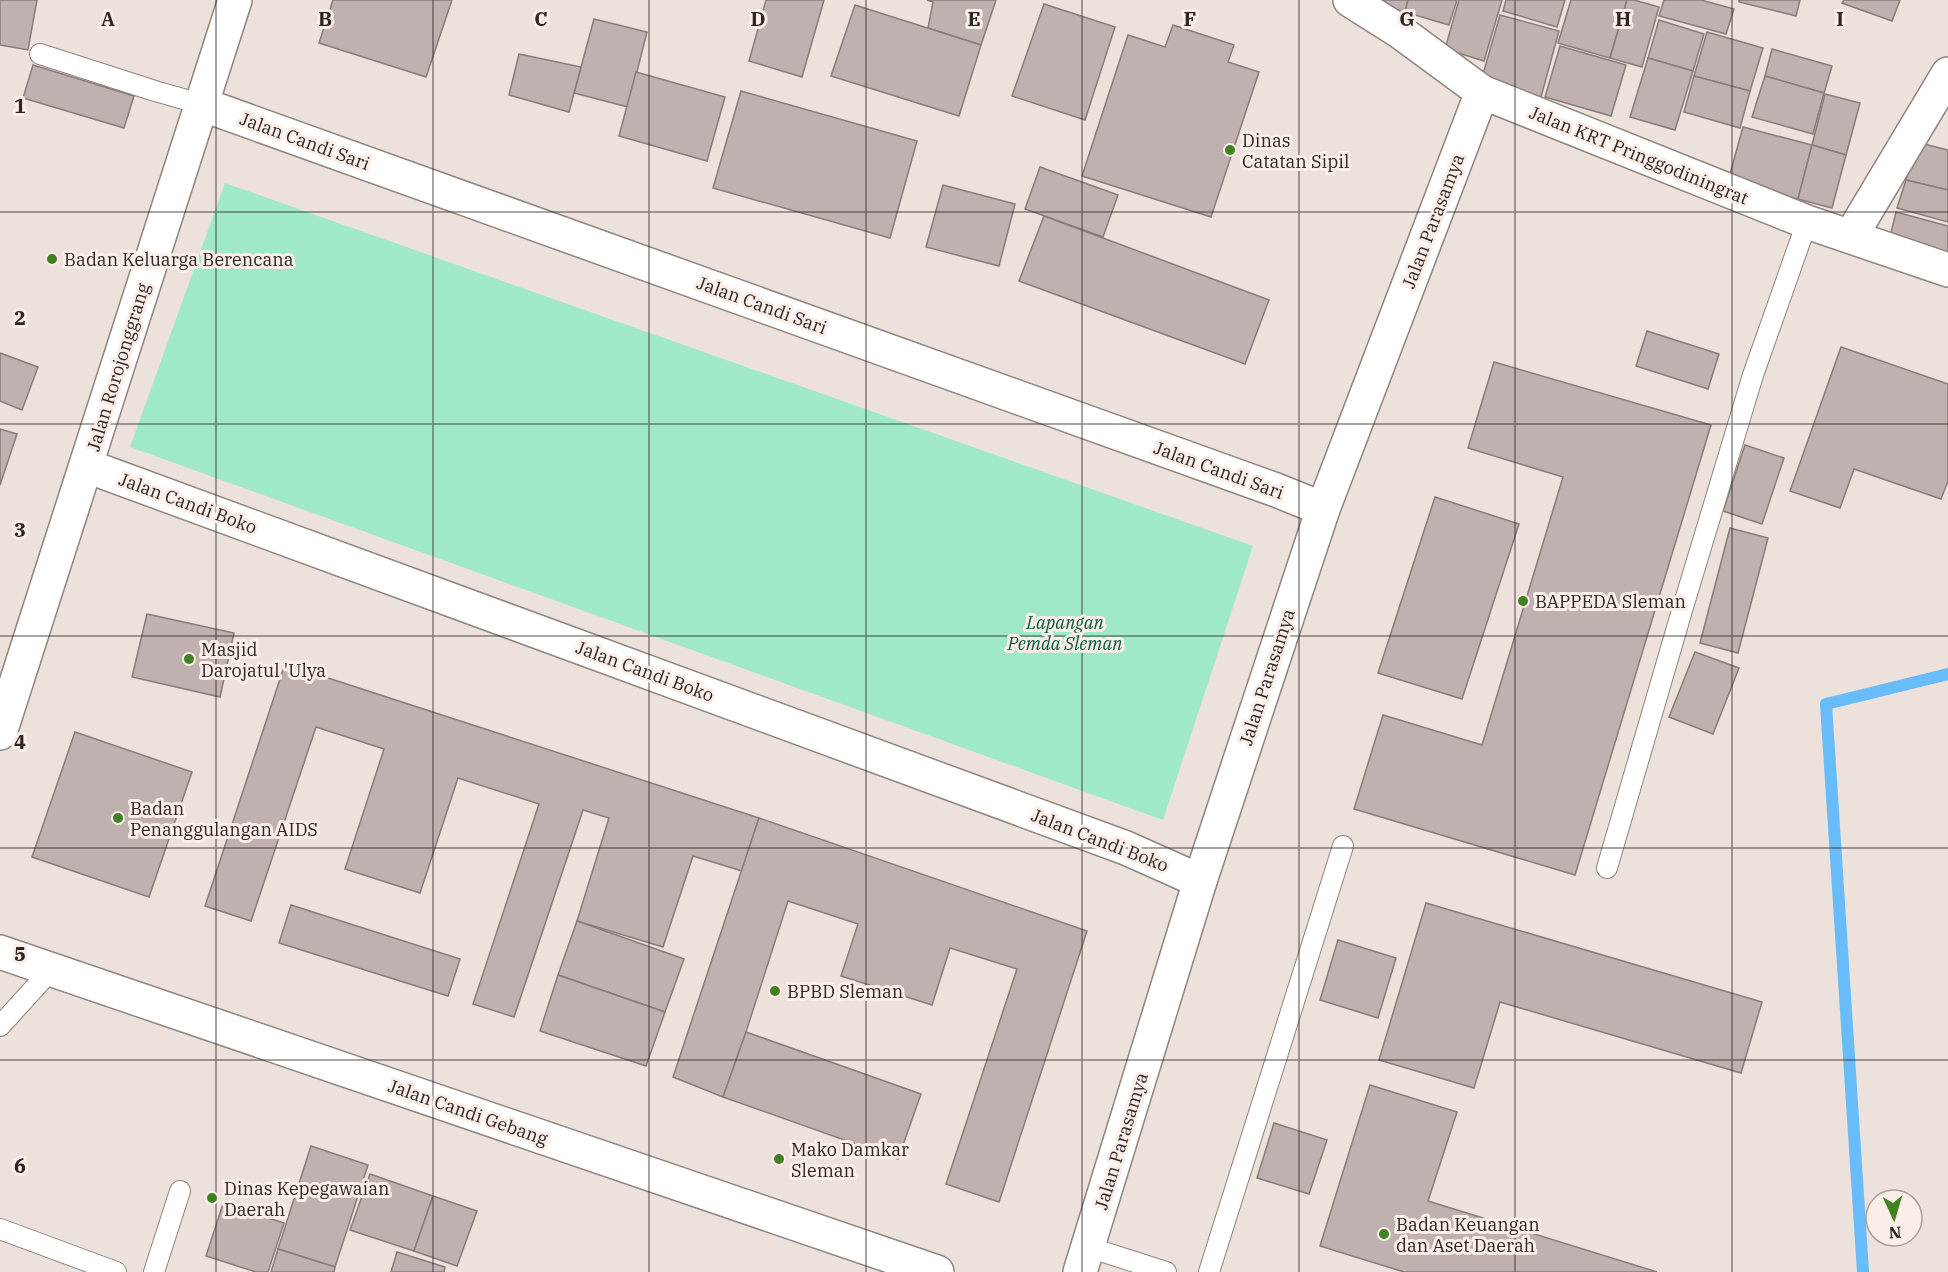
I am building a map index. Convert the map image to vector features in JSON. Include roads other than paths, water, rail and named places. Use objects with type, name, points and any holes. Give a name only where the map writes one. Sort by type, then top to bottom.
[{"type":"street","name":"Jalan Rorojonggrang","points":[[0,733],[235,0]]},
{"type":"street","name":"Jalan KRT Pringgodiningrat","points":[[1350,0],[1399,31],[1482,92],[1807,222],[1948,270]]},
{"type":"street","points":[[1851,236],[1948,74]]},
{"type":"street","name":"Jalan Parasamya","points":[[1084,1259],[1200,881],[1323,509],[1482,92]]},
{"type":"street","name":"Jalan Candi Sari","points":[[201,104],[1323,509]]},
{"type":"street","name":"Jalan Candi Boko","points":[[87,466],[1115,844],[1200,881]]},
{"type":"street","name":"Jalan Candi Gebang","points":[[0,952],[937,1272]]},
{"type":"lane","points":[[40,54],[155,92],[201,104]]},
{"type":"lane","points":[[1607,868],[1750,386],[1807,222]]},
{"type":"lane","points":[[1209,1272],[1343,846]]},
{"type":"lane","points":[[0,1026],[51,970]]},
{"type":"lane","points":[[154,1272],[180,1191]]},
{"type":"lane","points":[[0,1229],[116,1272]]},
{"type":"lane","points":[[1084,1259],[1166,1272]]},
{"type":"waterway","points":[[1863,1272],[1826,704],[1948,674]]},
{"type":"place","name":"Dinas Catatan Sipil","points":[[1230,150]]},
{"type":"place","name":"Badan Keluarga Berencana","points":[[52,259]]},
{"type":"place","name":"BAPPEDA Sleman","points":[[1523,601]]},
{"type":"place","name":"Masjid Darojatul 'Ulya","points":[[189,659]]},
{"type":"place","name":"Badan Penanggulangan AIDS","points":[[118,818]]},
{"type":"place","name":"BPBD Sleman","points":[[775,991]]},
{"type":"place","name":"Mako Damkar Sleman","points":[[779,1159]]},
{"type":"place","name":"Dinas Kepegawaian Daerah","points":[[212,1198]]},
{"type":"place","name":"Badan Keuangan dan Aset Daerah","points":[[1384,1234]]},
{"type":"park label","name":"Lapangan Pemda Sleman","points":[[1065,632]]}]
